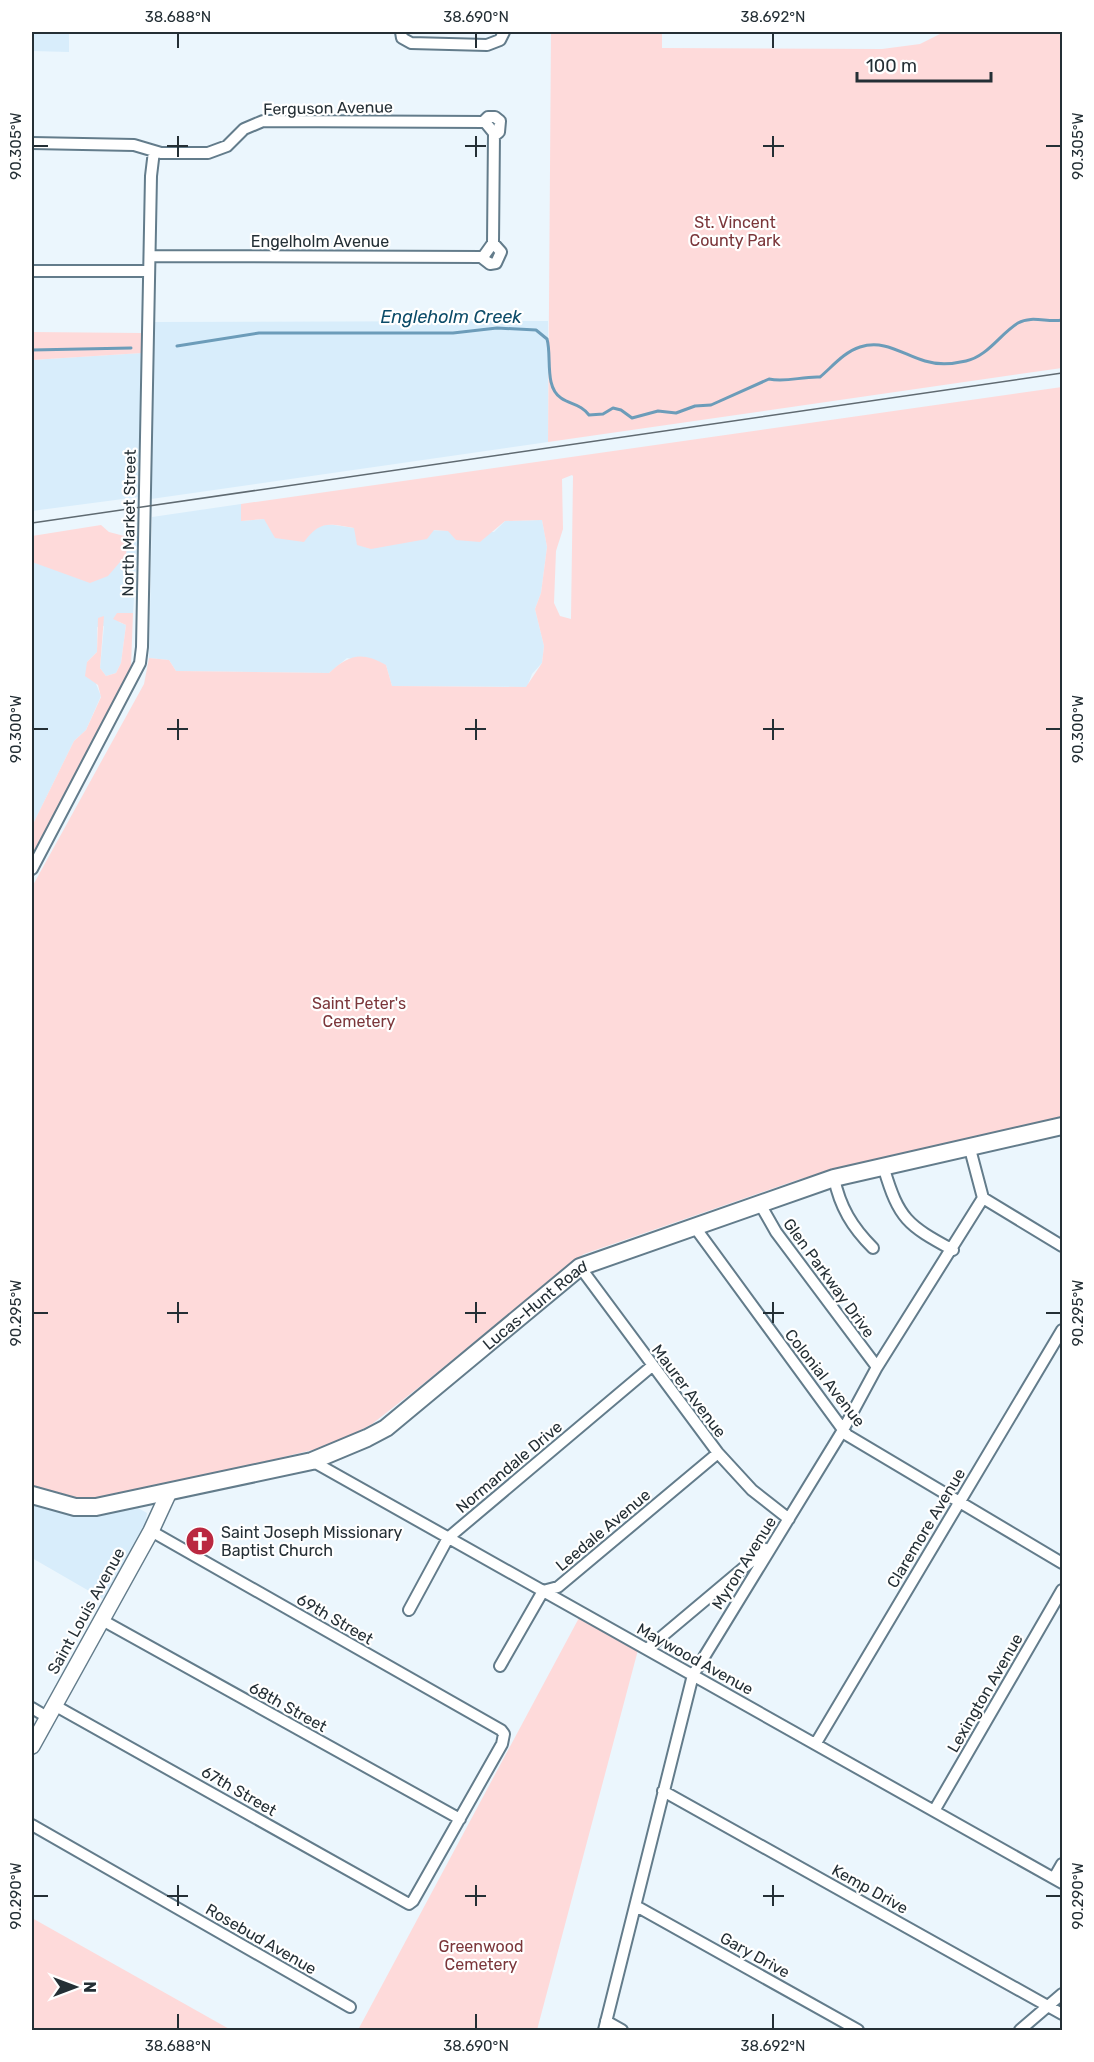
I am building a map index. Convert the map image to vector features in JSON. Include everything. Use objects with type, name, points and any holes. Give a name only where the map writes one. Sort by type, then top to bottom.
[{"type":"main road","name":"Lucas-Hunt Road","points":[[32,1495],[87,1508],[312,1461],[386,1428],[580,1268],[834,1178],[884,1169],[1062,1126]]},
{"type":"street","points":[[401,32],[402,38],[411,44],[488,45],[500,39],[504,32]]},
{"type":"street","name":"Ferguson Avenue","points":[[32,143],[134,145],[168,154],[216,152],[227,146],[249,125],[263,122],[489,128],[487,251]]},
{"type":"street","name":"North Market Street","points":[[32,869],[140,663],[151,176],[154,152]]},
{"type":"street","name":"Engelholm Avenue","points":[[150,256],[487,251]]},
{"type":"street","points":[[32,271],[149,271]]},
{"type":"street","points":[[970,1149],[983,1198],[1062,1246]]},
{"type":"street","points":[[884,1169],[893,1200],[904,1218],[920,1232],[953,1250]]},
{"type":"street","points":[[834,1178],[838,1198],[852,1227],[873,1248]]},
{"type":"street","name":"Myron Avenue","points":[[605,2026],[693,1675],[843,1430],[877,1367],[953,1250],[983,1198]]},
{"type":"street","name":"Glen Parkway Drive","points":[[760,1204],[776,1232],[877,1367]]},
{"type":"street","name":"Colonial Avenue","points":[[694,1226],[847,1435],[1062,1563]]},
{"type":"street","name":"Maurer Avenue","points":[[580,1268],[718,1453],[752,1490],[789,1519]]},
{"type":"street","name":"Claremore Avenue","points":[[816,1743],[1062,1330]]},
{"type":"street","name":"Normandale Drive","points":[[409,1610],[448,1538],[652,1366]]},
{"type":"street","name":"Leedale Avenue","points":[[543,1591],[558,1587],[718,1453]]},
{"type":"street","name":"Maywood Avenue","points":[[312,1461],[1058,1880]]},
{"type":"street","name":"Saint Louis Avenue","points":[[32,1746],[151,1531],[169,1492]]},
{"type":"street","name":"69th Street","points":[[151,1531],[504,1734],[502,1744],[460,1819]]},
{"type":"street","points":[[647,1649],[773,1543]]},
{"type":"street","name":"Lexington Avenue","points":[[934,1810],[1062,1590]]},
{"type":"street","points":[[500,1666],[543,1591]]},
{"type":"street","name":"68th Street","points":[[102,1620],[460,1819]]},
{"type":"street","name":"67th Street","points":[[32,1708],[51,1711],[409,1904],[414,1901],[460,1819]]},
{"type":"street","name":"Kemp Drive","points":[[663,1791],[1062,2014]]},
{"type":"street","name":"Rosebud Avenue","points":[[32,1825],[350,2007]]},
{"type":"street","points":[[1058,1880],[1062,1864]]},
{"type":"street","name":"Gary Drive","points":[[636,1906],[858,2031]]},
{"type":"street","points":[[1020,2031],[1062,1994]]},
{"type":"street","points":[[605,2026],[622,2031]]},
{"type":"shaded area","points":[[32,32],[69,32],[69,52],[32,51]]},
{"type":"shaded area","points":[[548,321],[548,442],[151,499],[153,322]]},
{"type":"shaded area","points":[[142,353],[138,497],[32,511],[32,360]]},
{"type":"shaded area","points":[[241,504],[241,521],[264,519],[315,528],[327,524],[354,528],[494,532],[505,521],[542,520],[547,547],[541,593],[535,609],[544,646],[542,663],[532,674],[527,687],[392,686],[386,665],[347,658],[329,673],[176,671],[169,660],[149,658],[152,517]]},
{"type":"shaded area","points":[[138,536],[133,613],[117,613],[119,622],[126,625],[121,663],[116,673],[106,676],[100,668],[104,626],[97,627],[97,652],[87,662],[101,696],[86,730],[74,741],[32,826],[32,562],[60,570],[126,555],[128,537]]},
{"type":"shaded area","points":[[32,1505],[80,1517],[138,1508],[147,1513],[145,1526],[103,1599],[32,1558]]},
{"type":"green space","name":"St. Vincent County Park","points":[[551,32],[662,32],[662,48],[882,49],[920,44],[944,32],[1062,32],[1062,368],[548,442]]},
{"type":"green space","points":[[32,332],[141,333],[142,353],[32,360]]},
{"type":"green space","name":"Saint Peter's Cemetery","points":[[1062,387],[1062,1119],[800,1179],[584,1254],[372,1424],[321,1448],[146,1490],[82,1500],[32,1486],[32,887],[144,684],[149,658],[169,660],[176,671],[329,673],[349,659],[362,657],[386,665],[392,686],[526,687],[542,663],[544,646],[535,609],[541,593],[547,547],[542,520],[505,521],[480,542],[456,540],[448,531],[434,530],[427,539],[371,549],[357,545],[354,528],[338,525],[320,527],[304,542],[275,538],[264,519],[241,521],[241,504]],"holes":[[[573,476],[571,619],[560,616],[554,603],[556,551],[563,529],[562,479]]]},
{"type":"green space","points":[[101,525],[109,532],[128,537],[126,555],[108,576],[90,583],[32,562],[32,536]]},
{"type":"green space","points":[[117,613],[133,613],[131,667],[126,683],[32,858],[32,826],[74,741],[86,730],[101,697],[98,685],[85,676],[87,662],[97,652],[98,618],[104,616],[100,668],[106,676],[116,673],[121,663],[126,625],[113,619]]},
{"type":"green space","name":"Greenwood Cemetery","points":[[580,1616],[638,1650],[537,2030],[358,2030]]},
{"type":"green space","points":[[32,1918],[231,2030],[32,2030]]},
{"type":"waterway","name":"Engleholm Creek","points":[[177,346],[259,333],[453,333],[497,328],[536,330],[547,339],[550,379],[552,387],[561,398],[583,409],[589,415],[603,414],[613,408],[621,410],[632,418],[658,411],[676,413],[695,406],[711,405],[769,379],[820,377],[849,352],[869,345],[886,346],[930,362],[945,364],[966,361],[987,350],[1018,323],[1034,319],[1062,320]]},
{"type":"waterway","name":"Engleholm Creek","points":[[32,350],[131,348]]},
{"type":"tram line","points":[[32,523],[1062,373]]},
{"type":"place","name":"Saint Joseph Missionary Baptist Church","points":[[200,1541]]}]
